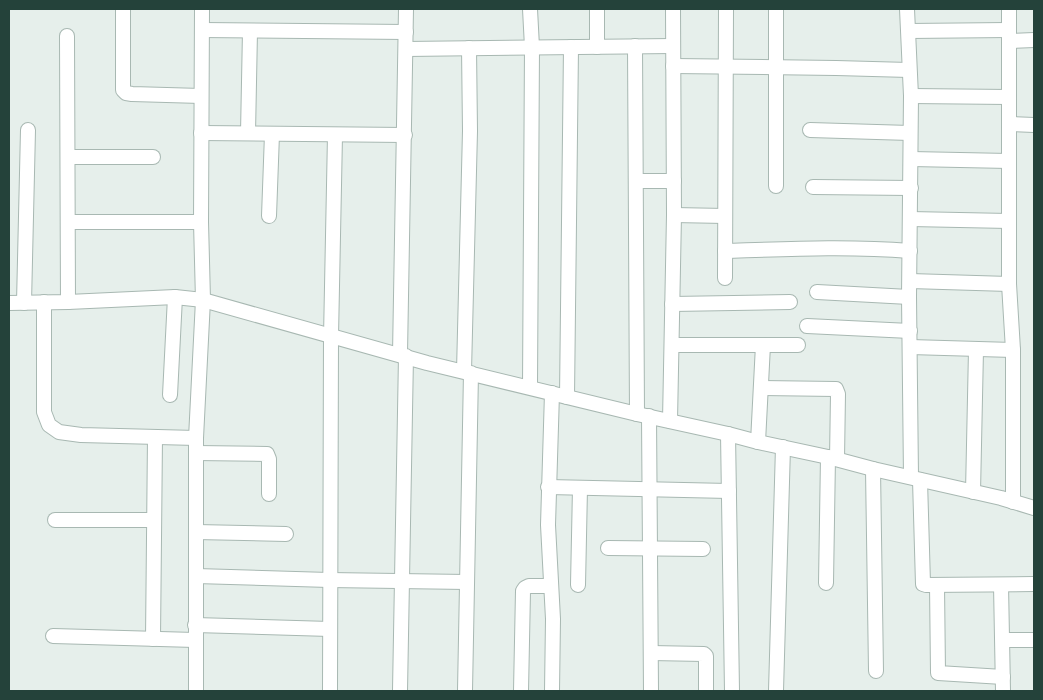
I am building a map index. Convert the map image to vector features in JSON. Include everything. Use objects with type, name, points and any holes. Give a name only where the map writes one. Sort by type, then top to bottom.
[{"type":"street","points":[[123,9],[123,90],[126,93],[132,94],[201,96]]},
{"type":"street","points":[[196,691],[196,438],[203,300],[201,222],[202,9]]},
{"type":"street","points":[[400,691],[403,581],[406,9]]},
{"type":"street","points":[[530,9],[532,47],[530,388]]},
{"type":"street","points":[[597,9],[597,47]]},
{"type":"street","points":[[670,421],[674,215],[673,9]]},
{"type":"street","points":[[725,278],[726,9]]},
{"type":"street","points":[[776,9],[776,186]]},
{"type":"street","points":[[907,9],[911,96],[910,347],[922,581],[926,585],[1034,584]]},
{"type":"street","points":[[1009,9],[1009,284],[1013,350],[1013,502]]},
{"type":"street","points":[[202,30],[406,32]]},
{"type":"street","points":[[248,134],[250,31]]},
{"type":"street","points":[[909,31],[1009,35],[1034,40]]},
{"type":"street","points":[[66,36],[68,302]]},
{"type":"street","points":[[635,46],[636,181],[643,415],[650,490],[651,691]]},
{"type":"street","points":[[406,49],[673,46]]},
{"type":"street","points":[[568,397],[571,47]]},
{"type":"street","points":[[465,691],[470,131],[469,48]]},
{"type":"street","points":[[673,66],[909,70]]},
{"type":"street","points":[[911,96],[1009,97]]},
{"type":"street","points":[[1009,124],[1034,125]]},
{"type":"street","points":[[24,303],[28,130]]},
{"type":"street","points":[[810,130],[910,133]]},
{"type":"street","points":[[202,133],[405,136]]},
{"type":"street","points":[[269,216],[272,134]]},
{"type":"street","points":[[330,691],[331,337],[335,135]]},
{"type":"street","points":[[68,157],[153,157]]},
{"type":"street","points":[[911,159],[1009,161]]},
{"type":"street","points":[[636,181],[674,181]]},
{"type":"street","points":[[813,187],[911,188]]},
{"type":"street","points":[[674,215],[725,216]]},
{"type":"street","points":[[910,219],[1009,221]]},
{"type":"street","points":[[68,222],[201,222]]},
{"type":"street","points":[[725,251],[821,247],[910,251]]},
{"type":"street","points":[[910,281],[1009,284]]},
{"type":"street","points":[[816,292],[909,297]]},
{"type":"street","points":[[9,303],[175,297],[203,300],[427,363],[832,458],[1034,508]]},
{"type":"street","points":[[170,395],[175,297]]},
{"type":"street","points":[[44,302],[44,412],[48,425],[59,432],[81,435],[196,438]]},
{"type":"street","points":[[672,304],[790,302]]},
{"type":"street","points":[[807,326],[910,331]]},
{"type":"street","points":[[672,345],[798,345]]},
{"type":"street","points":[[758,442],[763,345]]},
{"type":"street","points":[[910,347],[1013,350]]},
{"type":"street","points":[[972,492],[976,350]]},
{"type":"street","points":[[761,388],[836,389],[838,394],[832,458],[826,583]]},
{"type":"street","points":[[552,393],[548,487],[552,691]]},
{"type":"street","points":[[728,434],[732,691]]},
{"type":"street","points":[[153,639],[155,437]]},
{"type":"street","points":[[776,691],[782,447]]},
{"type":"street","points":[[196,453],[267,454],[269,459],[270,494]]},
{"type":"street","points":[[873,469],[876,671]]},
{"type":"street","points":[[548,487],[729,491]]},
{"type":"street","points":[[578,585],[580,488]]},
{"type":"street","points":[[55,520],[154,520]]},
{"type":"street","points":[[196,532],[286,534]]},
{"type":"street","points":[[608,548],[703,549]]},
{"type":"street","points":[[196,576],[467,582]]},
{"type":"street","points":[[937,585],[938,673],[1003,677]]},
{"type":"street","points":[[1001,585],[1003,691]]},
{"type":"street","points":[[521,691],[523,591],[529,586],[551,586]]},
{"type":"street","points":[[195,626],[330,629]]},
{"type":"street","points":[[53,636],[195,640]]},
{"type":"street","points":[[1003,640],[1034,640]]},
{"type":"street","points":[[651,653],[704,654],[706,656],[706,691]]}]
